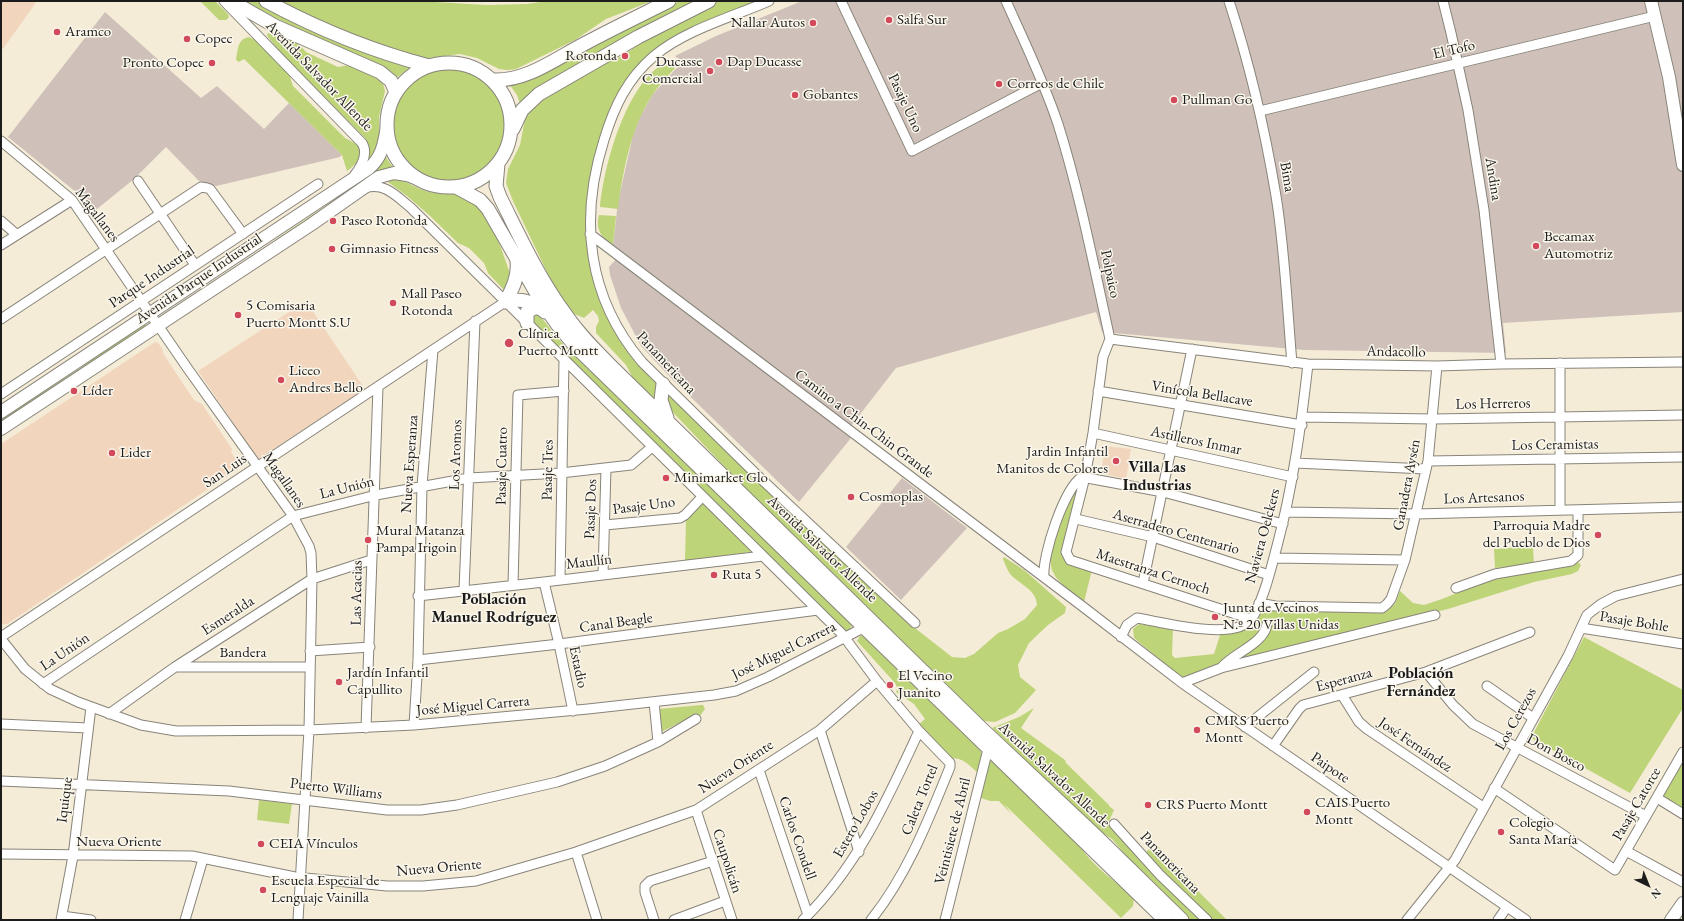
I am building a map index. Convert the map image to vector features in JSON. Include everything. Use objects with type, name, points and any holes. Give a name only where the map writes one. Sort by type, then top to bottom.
[{"type":"highway","name":"Avenida Salvador Allende","points":[[231,1],[275,26],[380,72],[391,80],[396,92]]},
{"type":"highway","name":"Avenida Salvador Allende","points":[[266,1],[331,33],[392,56],[428,66]]},
{"type":"highway","points":[[494,80],[512,80],[523,76],[669,1]]},
{"type":"highway","points":[[511,135],[512,125],[509,105],[500,88],[494,80],[485,73],[463,64],[440,63],[428,66],[416,72],[405,81],[396,92],[391,103],[387,126],[389,142],[395,157],[408,172],[420,180],[437,186],[456,187],[479,180],[498,164],[508,145],[522,110],[539,94],[638,37],[708,1]]},
{"type":"highway","name":"Avenida Salvador Allende","points":[[498,164],[496,186],[500,197],[534,264],[554,298],[583,336],[981,728],[1096,836],[1182,920]]},
{"type":"highway","name":"Avenida Salvador Allende","points":[[456,187],[484,203],[556,324],[580,350],[863,628],[1165,920]]},
{"type":"highway","points":[[505,302],[516,281],[516,259]]},
{"type":"highway","points":[[505,302],[525,300],[540,308],[556,324]]},
{"type":"highway","points":[[527,323],[527,312],[534,308],[540,308]]},
{"type":"highway","points":[[663,384],[662,406],[669,422]]},
{"type":"main road","points":[[1651,1],[1669,77],[1683,165]]},
{"type":"main road","name":"Avenida Parque Industrial","points":[[1,412],[260,242],[368,169],[377,160],[382,149],[387,126]]},
{"type":"main road","name":"Avenida Parque Industrial","points":[[1,429],[272,250],[379,177],[394,173],[407,175],[420,180]]},
{"type":"main road","points":[[272,250],[272,239],[276,230]]},
{"type":"main road","points":[[260,242],[272,250]]},
{"type":"main road","points":[[1671,920],[1683,903]]},
{"type":"street","name":"Avenida Salvador Allende","points":[[224,1],[362,143],[365,151],[364,157],[361,166],[351,181]]},
{"type":"street","name":"Panamericana","points":[[769,1],[675,42],[655,55],[630,82],[614,109],[596,165],[590,201],[590,234],[592,255],[597,277],[613,321],[635,354],[663,384],[861,574],[915,623]]},
{"type":"street","name":"Pasaje Uno","points":[[841,1],[912,151],[1042,83]]},
{"type":"street","name":"Polpaico","points":[[1006,1],[1042,83],[1058,124],[1086,226],[1110,339]]},
{"type":"street","name":"Bima","points":[[1229,1],[1260,111],[1276,196],[1281,231],[1292,362]]},
{"type":"street","name":"Andina","points":[[1443,1],[1458,63],[1484,210],[1501,364]]},
{"type":"street","name":"El Tofo","points":[[1260,111],[1655,16]]},
{"type":"street","name":"Magallanes","points":[[1,140],[72,200],[158,326],[293,516],[311,553],[312,579],[309,730],[298,920]]},
{"type":"street","points":[[138,182],[195,265]]},
{"type":"street","name":"Parque Industrial","points":[[1,394],[318,184]]},
{"type":"street","points":[[359,190],[372,186],[388,189],[451,248],[818,610],[845,638],[877,681]]},
{"type":"street","points":[[1,319],[201,187],[210,190],[243,234]]},
{"type":"street","points":[[1,245],[72,200]]},
{"type":"street","points":[[1,221],[17,235]]},
{"type":"street","name":"Camino a Chin-Chin Grande","points":[[590,234],[1044,577],[1121,637]]},
{"type":"street","name":"San Luis","points":[[1,638],[505,302]]},
{"type":"street","name":"Los Aromos","points":[[464,590],[475,321]]},
{"type":"street","name":"Andacollo","points":[[1110,339],[1308,364],[1438,366],[1683,362]]},
{"type":"street","points":[[1076,519],[1093,433],[1103,357],[1110,339]]},
{"type":"street","points":[[1143,583],[1192,349]]},
{"type":"street","name":"Nueva Esperanza","points":[[414,725],[418,660],[418,596],[422,486],[433,350]]},
{"type":"street","name":"Pasaje Tres","points":[[560,580],[564,360]]},
{"type":"street","points":[[1560,363],[1560,510]]},
{"type":"street","name":"Naviera Oelckers","points":[[1251,619],[1259,603],[1269,575],[1286,512],[1302,421],[1308,364]]},
{"type":"street","name":"Ganadera Aysén","points":[[1259,603],[1275,606],[1382,608],[1392,599],[1405,560],[1427,465],[1438,366]]},
{"type":"street","name":"Las Acacias","points":[[366,728],[370,647],[371,560],[376,495],[378,387]]},
{"type":"street","name":"Pasaje Cuatro","points":[[513,585],[518,394],[564,391]]},
{"type":"street","name":"Vinícola Bellacave","points":[[1098,391],[1181,405],[1302,421]]},
{"type":"street","name":"Los Herreros","points":[[1302,421],[1683,415]]},
{"type":"street","name":"Astilleros Inmar","points":[[1093,433],[1293,476]]},
{"type":"street","name":"La Unión","points":[[43,684],[293,516],[376,495],[469,478],[562,473],[631,465],[652,446]]},
{"type":"street","name":"Los Ceramistas","points":[[1295,463],[1427,465],[1560,459],[1683,457]]},
{"type":"street","name":"Pasaje Dos","points":[[603,575],[606,468]]},
{"type":"street","points":[[1044,577],[1045,558],[1057,521],[1071,490],[1078,480],[1085,477],[1163,492],[1283,524]]},
{"type":"street","name":"Pasaje Uno","points":[[605,525],[680,518],[685,515],[702,497]]},
{"type":"street","name":"Los Artesanos","points":[[1286,512],[1416,514],[1683,507]]},
{"type":"street","points":[[1456,588],[1495,574],[1576,559],[1578,556],[1578,510]]},
{"type":"street","name":"Aserradero Centenario","points":[[1076,519],[1153,537],[1269,575]]},
{"type":"street","name":"Maestranza Cernoch","points":[[1076,519],[1066,552],[1070,560],[1251,619]]},
{"type":"street","name":"Maullín","points":[[418,596],[763,556]]},
{"type":"street","points":[[1274,558],[1405,560]]},
{"type":"street","name":"Esmeralda","points":[[110,714],[175,667],[312,579],[371,560]]},
{"type":"street","name":"Los Cerezos","points":[[1407,920],[1455,860],[1568,656],[1587,614],[1616,596],[1683,579]]},
{"type":"street","name":"Estadio","points":[[544,582],[573,711]]},
{"type":"street","name":"Canal Beagle","points":[[418,660],[559,644],[818,610]]},
{"type":"street","points":[[1182,683],[1221,668],[1435,615]]},
{"type":"street","points":[[1121,637],[1127,625],[1137,618],[1205,629],[1238,627],[1251,619]]},
{"type":"street","points":[[1221,668],[1235,655],[1263,635],[1268,624]]},
{"type":"street","name":"José Miguel Carrera","points":[[1,638],[20,662],[43,684],[64,696],[91,708],[141,725],[176,731],[309,730],[414,725],[573,711],[714,695],[736,691],[768,677],[863,628]]},
{"type":"street","name":"Pasaje Bohle","points":[[1581,628],[1683,644]]},
{"type":"street","name":"Esperanza","points":[[1273,746],[1303,705],[1426,672],[1530,632]]},
{"type":"street","name":"Paipote","points":[[1121,637],[1182,683],[1526,920]]},
{"type":"street","points":[[310,651],[370,647]]},
{"type":"street","name":"Bandera","points":[[175,667],[310,667]]},
{"type":"street","points":[[1245,727],[1314,672]]},
{"type":"street","name":"Don Bosco","points":[[1426,672],[1466,719],[1517,748],[1646,816]]},
{"type":"street","name":"Nueva Oriente","points":[[1,854],[73,856],[180,855],[300,877],[387,886],[423,886],[476,881],[576,852],[696,810],[820,730],[877,681]]},
{"type":"street","name":"Caleta Tortel","points":[[871,920],[903,872],[917,846],[950,767],[950,763],[946,758],[919,731],[877,681]]},
{"type":"street","points":[[1487,686],[1533,718]]},
{"type":"street","name":"José Fernández","points":[[1342,694],[1359,722],[1367,729],[1483,807]]},
{"type":"street","points":[[654,702],[658,742]]},
{"type":"street","name":"Iquique","points":[[61,918],[73,856],[91,708]]},
{"type":"street","name":"Puerto Williams","points":[[1,781],[229,791],[387,810],[438,808],[557,782],[605,766],[658,742],[696,719]]},
{"type":"street","points":[[1,724],[88,728]]},
{"type":"street","points":[[820,730],[858,852]]},
{"type":"street","name":"Estero Lobos","points":[[805,918],[834,884],[858,852],[890,793],[919,731]]},
{"type":"street","name":"Veintisiete de Abril","points":[[945,920],[988,749]]},
{"type":"street","name":"Pasaje Catorce","points":[[1494,788],[1615,870],[1683,752]]},
{"type":"street","name":"Carlos Condell","points":[[759,770],[805,918]]},
{"type":"street","points":[[1657,798],[1683,814]]},
{"type":"street","name":"Caupolicán","points":[[696,810],[732,920]]},
{"type":"street","name":"Panamericana","points":[[1114,824],[1160,875],[1207,920]]},
{"type":"street","points":[[1626,851],[1683,882]]},
{"type":"street","points":[[576,852],[597,920]]},
{"type":"street","points":[[185,920],[203,859]]},
{"type":"street","points":[[654,920],[644,892],[645,886],[650,882],[713,861]]},
{"type":"street","points":[[674,920],[726,901]]},
{"type":"street","points":[[1498,920],[1507,907]]},
{"type":"street","points":[[61,918],[91,920]]},
{"type":"shaded area","name":"Aramco","points":[[1,1],[37,1],[3,49],[1,48]]},
{"type":"shaded area","points":[[802,1],[1683,1],[1683,312],[1503,323],[1506,353],[1304,350],[1102,332],[1096,312],[896,368],[851,426],[617,250],[613,245],[618,202],[633,135],[640,117],[652,95],[682,62],[675,56],[716,36]]},
{"type":"shaded area","points":[[105,12],[201,98],[217,86],[264,129],[289,103],[342,155],[340,157],[216,186],[199,181],[166,147],[134,179],[92,213],[82,197],[8,137]]},
{"type":"shaded area","points":[[617,258],[851,438],[799,502],[670,377],[641,346],[621,308],[610,275],[609,267]]},
{"type":"shaded area","name":"Liceo Andres Bello","points":[[306,301],[365,389],[258,459],[198,371]]},
{"type":"shaded area","points":[[155,342],[162,348],[164,355],[194,400],[202,404],[232,449],[231,452],[241,467],[7,624],[3,624],[1,621],[1,444]]},
{"type":"shaded area","name":"Jardin Infantil Manitos de Colores","points":[[1105,446],[1131,449],[1126,479],[1101,473]]},
{"type":"shaded area","points":[[902,478],[967,528],[901,600],[846,547]]},
{"type":"green space","points":[[200,1],[215,1],[228,14],[229,17],[226,20],[219,20]]},
{"type":"green space","points":[[244,1],[257,1],[267,7],[412,66],[396,78],[392,72],[380,65],[301,31]]},
{"type":"green space","points":[[275,1],[417,1],[487,5],[527,4],[547,1],[652,1],[606,19],[575,40],[516,69],[508,70],[499,69],[477,58],[460,54],[429,58],[414,58],[340,32]]},
{"type":"green space","points":[[680,1],[698,1],[608,46],[573,67],[521,107],[517,95],[509,84],[553,66]]},
{"type":"green space","points":[[717,1],[760,1],[710,20],[690,31],[625,85],[617,94],[608,113],[593,164],[589,188],[586,212],[587,236],[595,284],[603,307],[618,338],[634,359],[658,384],[657,402],[634,380],[626,365],[596,333],[596,327],[599,321],[598,316],[593,310],[584,318],[572,313],[555,289],[513,201],[506,183],[508,169],[520,145],[525,119],[537,102],[598,65],[620,57],[645,38]]},
{"type":"green space","points":[[268,33],[298,43],[306,52],[338,67],[349,65],[378,78],[383,84],[385,91],[379,117],[378,149],[364,167],[369,151],[365,138],[281,53],[268,37]]},
{"type":"green space","points":[[249,37],[257,41],[289,74],[293,86],[345,138],[360,146],[360,154],[356,163],[347,171],[342,155],[244,59],[239,62],[236,60],[240,43],[245,38]]},
{"type":"green space","points":[[666,62],[675,68],[653,94],[639,120],[625,164],[618,209],[600,207],[606,170],[612,148],[629,106],[639,88],[652,73]]},
{"type":"green space","points":[[450,68],[472,72],[491,84],[503,103],[507,125],[503,147],[491,166],[472,178],[450,182],[428,178],[409,166],[397,147],[393,125],[397,103],[409,84],[428,72]]},
{"type":"green space","points":[[385,156],[394,169],[380,171],[275,243],[275,240],[339,197]]},
{"type":"green space","points":[[398,178],[417,188],[429,192],[460,196],[480,209],[493,228],[510,273],[510,280],[504,290],[488,273],[484,263],[469,248],[458,243],[429,215],[387,180]]},
{"type":"green space","points":[[599,215],[616,216],[613,245],[617,249],[605,239],[599,231]]},
{"type":"green space","points":[[530,313],[539,314],[574,356],[598,377],[833,605],[852,625],[850,630],[845,630],[530,320]]},
{"type":"green space","points":[[144,323],[148,327],[1,425],[1,420],[7,415],[82,367],[89,360]]},
{"type":"green space","points":[[668,394],[844,563],[915,628],[952,657],[965,658],[974,654],[998,633],[1025,619],[1037,605],[1031,591],[1010,574],[1003,559],[1004,557],[1024,570],[1066,607],[1065,613],[1048,625],[1029,643],[1018,665],[1020,677],[1036,690],[1015,713],[995,722],[984,721],[757,501],[667,406]]},
{"type":"green space","points":[[1079,483],[1065,551],[1092,570],[1084,602],[1059,581],[1051,566],[1051,556],[1059,522],[1071,494]]},
{"type":"green space","points":[[702,502],[750,548],[750,552],[685,561],[686,517]]},
{"type":"green space","points":[[1533,546],[1534,565],[1495,568],[1494,549]]},
{"type":"green space","points":[[1578,562],[1581,565],[1578,571],[1572,574],[1534,582],[1448,609],[1231,663],[1183,679],[1134,638],[1133,629],[1139,624],[1173,629],[1172,655],[1175,658],[1214,654],[1220,635],[1240,631],[1250,627],[1262,611],[1385,612],[1395,604],[1400,591],[1413,603],[1424,605],[1496,577]]},
{"type":"green space","points":[[860,636],[863,636],[981,751],[982,756],[979,774],[962,760],[951,760],[918,725],[925,719],[914,704],[896,692],[898,689],[895,683],[857,641]]},
{"type":"green space","points":[[1584,637],[1683,690],[1683,708],[1630,793],[1531,738]]},
{"type":"green space","points":[[703,705],[705,709],[699,717],[687,719],[661,731],[659,709]]},
{"type":"green space","points":[[1034,708],[1021,728],[1065,760],[1066,763],[1114,810],[1109,821],[1111,826],[1130,846],[1137,857],[1202,920],[1190,920],[1132,863],[1112,839],[1098,830],[992,728],[1019,717]]},
{"type":"green space","points":[[1683,754],[1683,810],[1661,797]]},
{"type":"green space","points":[[990,761],[993,761],[1079,844],[1097,866],[1134,898],[1133,906],[1121,918],[1004,804],[1012,815],[999,801],[990,801],[981,798]]},
{"type":"green space","points":[[259,800],[292,804],[289,824],[257,820]]},
{"type":"green space","points":[[1155,843],[1196,885],[1194,887],[1227,920],[1212,920],[1144,854]]},
{"type":"place","name":"Salfa Sur","points":[[889,20]]},
{"type":"place","name":"Nallar Autos","points":[[813,23]]},
{"type":"place","name":"Aramco","points":[[57,32]]},
{"type":"place","name":"Copec","points":[[187,39]]},
{"type":"place","name":"Rotonda","points":[[625,56]]},
{"type":"place","name":"Dap Ducasse","points":[[719,62]]},
{"type":"place","name":"Pronto Copec","points":[[212,63]]},
{"type":"place","name":"Ducasse Comercial","points":[[710,71]]},
{"type":"place","name":"Correos de Chile","points":[[999,84]]},
{"type":"place","name":"Gobantes","points":[[795,95]]},
{"type":"place","name":"Pullman Go","points":[[1174,100]]},
{"type":"place","name":"Paseo Rotonda","points":[[333,221]]},
{"type":"place","name":"Becamax Automotriz","points":[[1536,246]]},
{"type":"place","name":"Gimnasio Fitness","points":[[332,249]]},
{"type":"place","name":"Mall Paseo Rotonda","points":[[393,303]]},
{"type":"place","name":"5 Comisaria Puerto Montt S.U","points":[[238,315]]},
{"type":"place","name":"Clínica Puerto Montt","points":[[509,343]]},
{"type":"place","name":"Liceo Andres Bello","points":[[281,380]]},
{"type":"place","name":"Líder","points":[[74,391]]},
{"type":"place","name":"Lider","points":[[112,453]]},
{"type":"place","name":"Jardin Infantil Manitos de Colores","points":[[1116,461]]},
{"type":"place","name":"Minimarket Glo","points":[[666,478]]},
{"type":"place","name":"Cosmoplas","points":[[851,497]]},
{"type":"place","name":"Parroquia Madre del Pueblo de Dios","points":[[1598,535]]},
{"type":"place","name":"Mural Matanza Pampa Irigoin","points":[[368,540]]},
{"type":"place","name":"Ruta 5","points":[[714,575]]},
{"type":"place","name":"Junta de Vecinos N.º 20 Villas Unidas","points":[[1215,617]]},
{"type":"place","name":"Jardín Infantil Capullito","points":[[339,682]]},
{"type":"place","name":"El Vecino Juanito","points":[[890,685]]},
{"type":"place","name":"CMRS Puerto Montt","points":[[1197,730]]},
{"type":"place","name":"CRS Puerto Montt","points":[[1148,805]]},
{"type":"place","name":"CAIS Puerto Montt","points":[[1307,812]]},
{"type":"place","name":"Colegio Santa María","points":[[1501,832]]},
{"type":"place","name":"CEIA Vínculos","points":[[261,844]]},
{"type":"place","name":"Escuela Especial de Lenguaje Vainilla","points":[[263,890]]},
{"type":"district","name":"Villa Las Industrias","points":[[1157,477]]},
{"type":"district","name":"Población Manuel Rodríguez","points":[[494,609]]},
{"type":"district","name":"Población Fernández","points":[[1421,683]]}]
